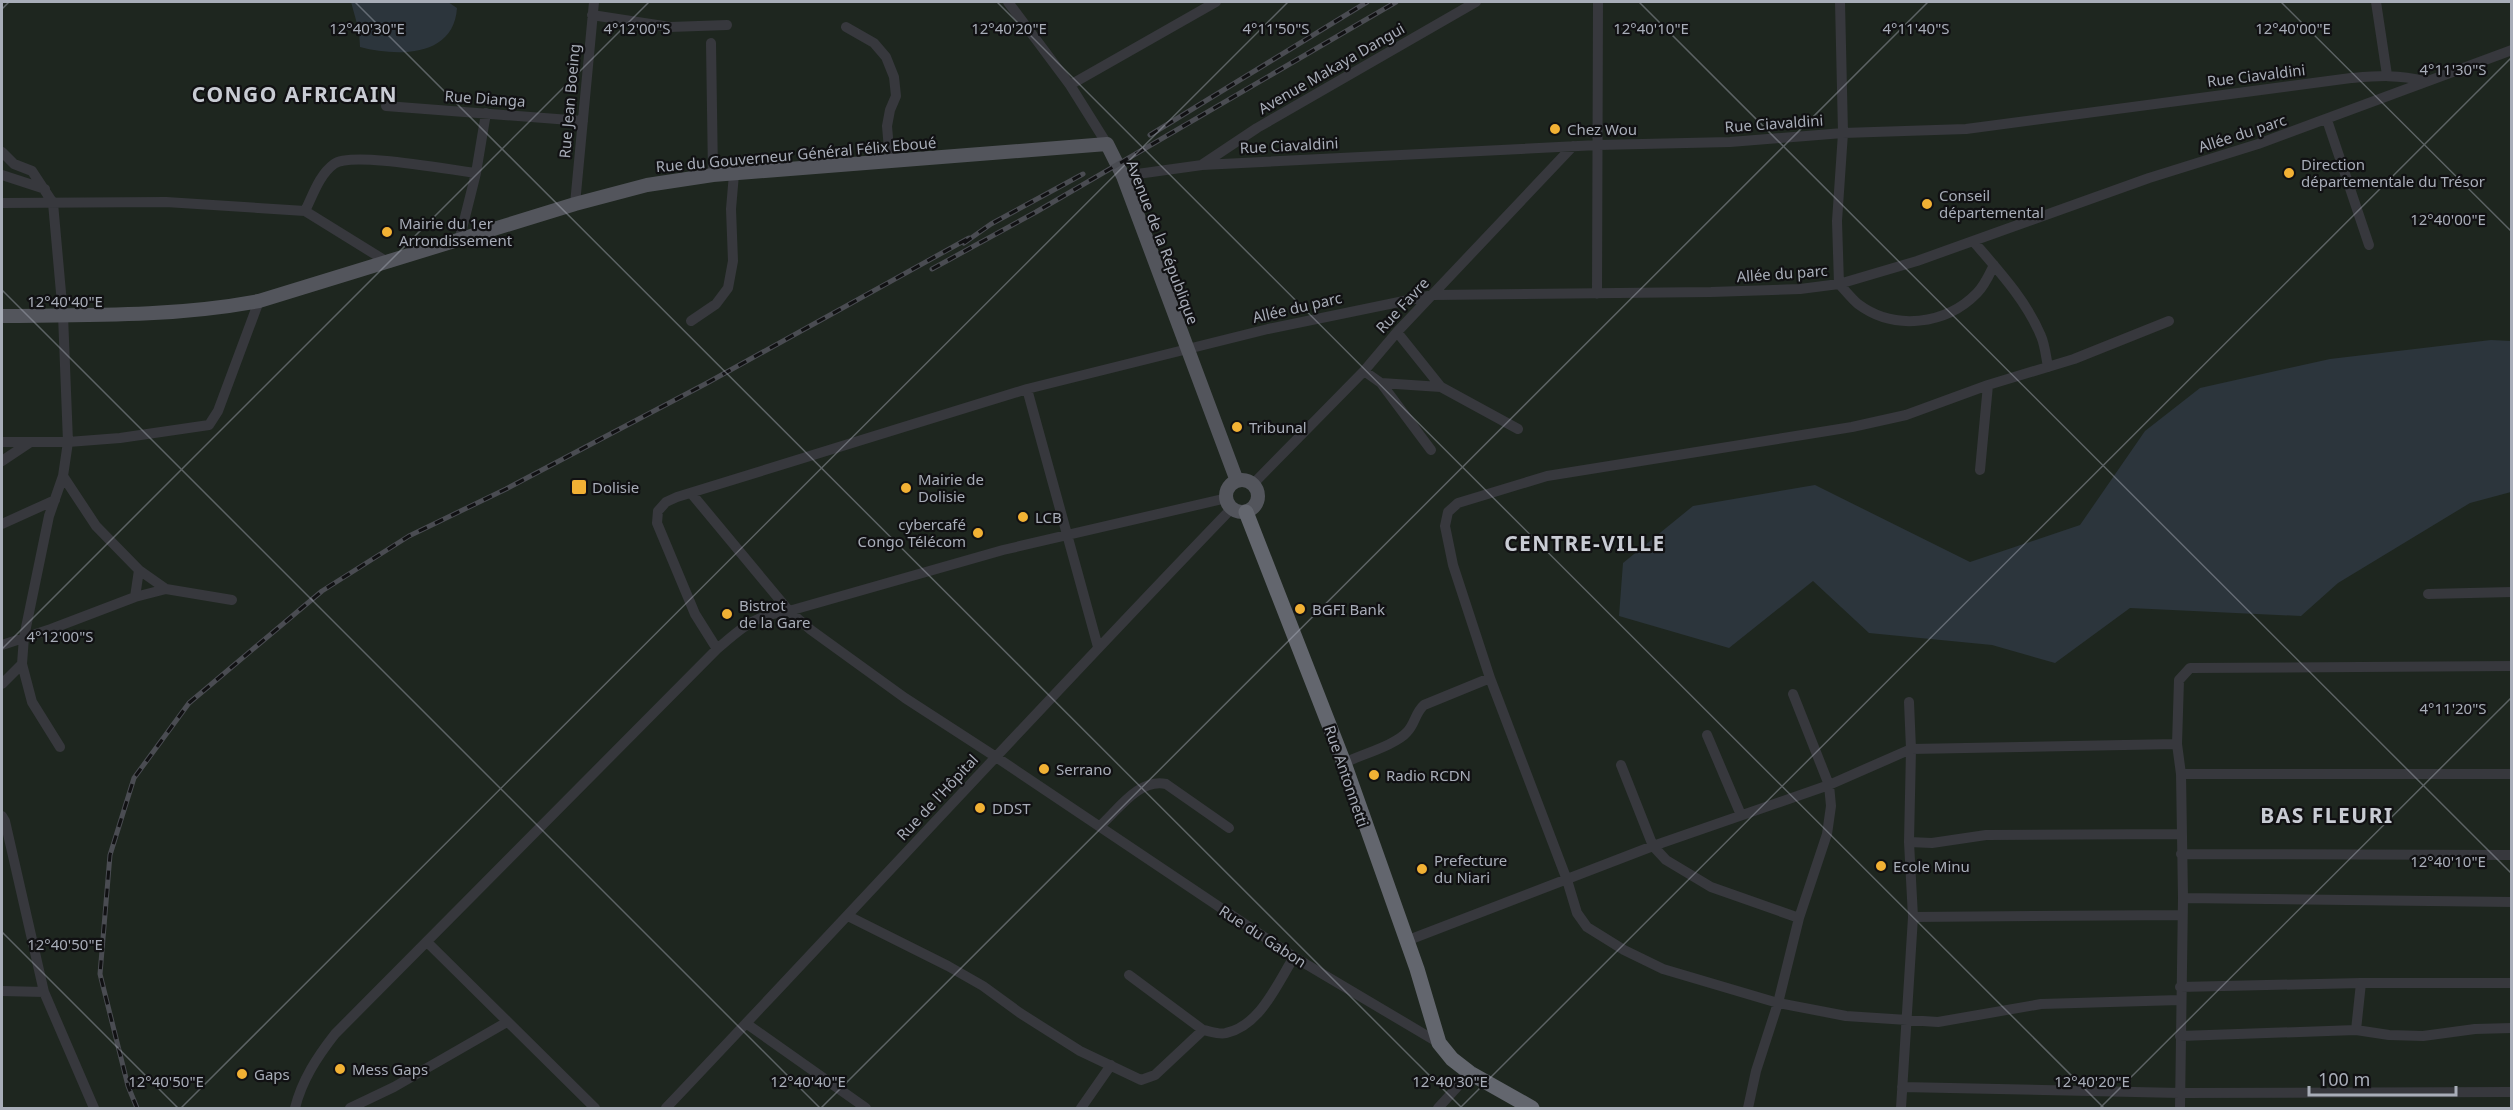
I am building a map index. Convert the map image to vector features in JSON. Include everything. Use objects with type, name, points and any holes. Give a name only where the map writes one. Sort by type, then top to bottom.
[{"type":"highway","name":"Rue Antonnetti","points":[[1235,506],[1344,763],[1439,1043]]},
{"type":"highway","name":"Rue du Gabon","points":[[1439,1043],[1452,1059],[1470,1073],[1532,1108]]},
{"type":"main road","name":"Rue du Gouverneur Général Félix Eboué","points":[[2,316],[157,313],[259,301],[575,204],[647,185],[712,175],[1107,144]]},
{"type":"main road","name":"Avenue de la République","points":[[1107,144],[1123,176],[1185,348],[1237,481]]},
{"type":"main road","points":[[1237,481],[1247,481],[1253,484],[1258,496],[1252,509],[1235,506],[1229,488],[1237,481]]},
{"type":"street","name":"Rue Jean Boeing","points":[[575,204],[594,2]]},
{"type":"street","name":"Avenue de la République","points":[[1008,2],[1070,85],[1107,144]]},
{"type":"street","points":[[1070,85],[1216,2]]},
{"type":"street","name":"Avenue Makaya Dangui","points":[[1203,165],[1257,128],[1476,2]]},
{"type":"street","points":[[1597,294],[1598,2]]},
{"type":"street","points":[[1840,2],[1843,133],[1837,221],[1839,284],[1857,303],[1873,313],[1898,321],[1915,323],[1939,316],[1963,304],[1984,285],[1994,265]]},
{"type":"street","points":[[2376,2],[2387,75]]},
{"type":"street","points":[[592,15],[670,27],[727,25]]},
{"type":"street","points":[[846,27],[874,43],[886,57],[894,77],[896,96],[887,126],[890,161]]},
{"type":"street","points":[[711,43],[712,175]]},
{"type":"street","name":"Allée du parc","points":[[717,649],[695,614],[657,523],[657,511],[666,502],[691,493],[785,462],[1027,389],[1185,348],[1343,312],[1433,295],[1800,289],[1839,284],[1974,241],[2150,178],[2327,120],[2424,81],[2511,50]]},
{"type":"street","name":"Rue Ciavaldini","points":[[1123,176],[1203,165],[1598,145],[1730,142],[1843,133],[1966,129],[2387,75],[2424,81]]},
{"type":"street","name":"Rue Dianga","points":[[386,106],[583,121]]},
{"type":"street","points":[[459,241],[476,173],[486,114]]},
{"type":"street","points":[[2327,120],[2369,245]]},
{"type":"street","name":"Rue Favre","points":[[1253,484],[1364,371],[1397,332],[1573,147]]},
{"type":"street","points":[[2,152],[14,164],[32,171],[53,203],[63,315],[68,442],[63,476],[49,516],[24,637],[22,664],[32,702],[60,747]]},
{"type":"street","points":[[305,211],[324,172],[335,162],[345,159],[476,173]]},
{"type":"street","points":[[691,321],[716,304],[728,288],[733,261],[731,209],[734,174]]},
{"type":"street","points":[[2,175],[45,189]]},
{"type":"street","points":[[2,203],[166,202],[305,211],[389,262]]},
{"type":"street","points":[[1974,241],[2012,288],[2042,337],[2048,367]]},
{"type":"street","points":[[2,442],[68,442],[120,438],[209,425],[218,411],[259,301]]},
{"type":"street","points":[[2169,321],[2048,367],[1988,385],[1906,415],[1852,427],[1547,476],[1458,503],[1448,512],[1445,525],[1453,565],[1491,678],[1568,880],[1577,913],[1587,927],[1624,950],[1663,969],[1778,1003],[1846,1016],[1908,1022],[1953,1021],[2041,1004],[2180,1000]]},
{"type":"street","points":[[1397,332],[1441,387],[1518,429]]},
{"type":"street","points":[[1364,371],[1381,383],[1431,450]]},
{"type":"street","points":[[1381,383],[1441,387]]},
{"type":"street","points":[[1980,470],[1988,385]]},
{"type":"street","points":[[1027,389],[1098,647]]},
{"type":"street","points":[[2,461],[29,442]]},
{"type":"street","points":[[63,476],[96,526],[139,570],[166,589]]},
{"type":"street","name":"Rue du Gabon","points":[[691,493],[789,611],[811,630],[904,698],[996,756],[1294,957],[1439,1043]]},
{"type":"street","points":[[2,524],[55,500]]},
{"type":"street","points":[[295,1108],[299,1091],[320,1053],[357,1012],[717,649],[750,621],[1003,550],[1069,535],[1235,506]]},
{"type":"street","name":"Rue de l'Hôpital","points":[[666,1108],[1098,647],[1235,506]]},
{"type":"street","points":[[135,597],[139,570]]},
{"type":"street","points":[[2,645],[135,597],[166,589],[231,600]]},
{"type":"street","points":[[2428,594],[2511,592]]},
{"type":"street","points":[[2,684],[22,664]]},
{"type":"street","points":[[2180,1108],[2182,898],[2181,774],[2177,744],[2179,680],[2190,668],[2511,666]]},
{"type":"street","points":[[1344,763],[1400,738],[1408,731],[1417,711],[1424,705],[1491,678]]},
{"type":"street","points":[[1748,1108],[1756,1071],[1778,1003],[1799,918],[1827,834],[1831,806],[1829,785],[1793,694]]},
{"type":"street","points":[[1901,1108],[1913,917],[1909,842],[1911,749],[1909,702]]},
{"type":"street","points":[[1707,735],[1741,815]]},
{"type":"street","points":[[1406,941],[1653,846],[1829,785],[1911,749],[2177,744]]},
{"type":"street","points":[[1621,765],[1653,846],[1666,860],[1711,888],[1799,918]]},
{"type":"street","points":[[2181,774],[2511,774]]},
{"type":"street","points":[[1100,826],[1143,786],[1155,782],[1166,784],[1229,828]]},
{"type":"street","points":[[2,816],[44,992],[94,1108]]},
{"type":"street","points":[[1909,842],[1932,843],[1986,835],[2181,834]]},
{"type":"street","points":[[2181,854],[2511,855]]},
{"type":"street","points":[[2182,898],[2511,902]]},
{"type":"street","points":[[1913,917],[2182,915]]},
{"type":"street","points":[[848,916],[948,966],[983,986],[1020,1013],[1080,1051],[1141,1080],[1148,1080],[1203,1030]]},
{"type":"street","points":[[427,942],[595,1108]]},
{"type":"street","points":[[1129,975],[1203,1030],[1224,1034],[1240,1028],[1254,1017],[1294,957]]},
{"type":"street","points":[[2180,987],[2361,983],[2511,983]]},
{"type":"street","points":[[2356,1030],[2361,983]]},
{"type":"street","points":[[2,991],[44,992]]},
{"type":"street","points":[[350,1108],[394,1088],[507,1022]]},
{"type":"street","points":[[747,1024],[866,1108]]},
{"type":"street","points":[[2180,1036],[2356,1030],[2389,1035],[2423,1036],[2475,1029],[2511,1028]]},
{"type":"street","points":[[1081,1108],[1111,1065]]},
{"type":"street","points":[[1438,1108],[1470,1073]]},
{"type":"street","points":[[1902,1087],[2180,1094],[2511,1092]]},
{"type":"shaded area","points":[[2,2],[2511,2],[2511,1108],[2,1108]]},
{"type":"shaded area","points":[[351,2],[448,2],[457,8],[454,24],[446,36],[435,45],[422,50],[391,52],[360,47],[359,31]]},
{"type":"shaded area","points":[[2491,340],[2511,341],[2511,492],[2470,503],[2338,583],[2301,616],[2130,608],[2055,663],[1992,645],[1869,633],[1813,581],[1729,648],[1619,616],[1623,563],[1693,506],[1815,485],[1970,562],[2080,525],[2145,431],[2200,388],[2330,359]]},
{"type":"railway","points":[[1150,135],[1367,2]]},
{"type":"railway","points":[[932,269],[1036,212],[1396,2]]},
{"type":"railway","points":[[964,243],[991,224],[1083,174]]},
{"type":"railway","points":[[137,1108],[128,1086],[100,974],[110,855],[134,778],[189,703],[322,591],[409,536],[506,489],[707,383],[969,238]]},
{"type":"place","name":"Chez Wou","points":[[1555,129]]},
{"type":"place","name":"Direction départementale du Trésor","points":[[2289,173]]},
{"type":"place","name":"Conseil départemental","points":[[1927,204]]},
{"type":"place","name":"Mairie du 1er Arrondissement","points":[[387,232]]},
{"type":"place","name":"Tribunal","points":[[1237,427]]},
{"type":"place","name":"Dolisie","points":[[579,487]]},
{"type":"place","name":"Mairie de Dolisie","points":[[906,488]]},
{"type":"place","name":"LCB","points":[[1023,517]]},
{"type":"place","name":"cybercafé Congo Télécom","points":[[978,533]]},
{"type":"place","name":"BGFI Bank","points":[[1300,609]]},
{"type":"place","name":"Bistrot de la Gare","points":[[727,614]]},
{"type":"place","name":"Serrano","points":[[1044,769]]},
{"type":"place","name":"Radio RCDN","points":[[1374,775]]},
{"type":"place","name":"DDST","points":[[980,808]]},
{"type":"place","name":"Ecole Minu","points":[[1881,866]]},
{"type":"place","name":"Prefecture du Niari","points":[[1422,869]]},
{"type":"place","name":"Mess Gaps","points":[[340,1069]]},
{"type":"place","name":"Gaps","points":[[242,1074]]},
{"type":"district","name":"CONGO AFRICAIN","points":[[295,94]]},
{"type":"district","name":"CENTRE-VILLE","points":[[1585,543]]},
{"type":"district","name":"BAS FLEURI","points":[[2327,815]]}]
